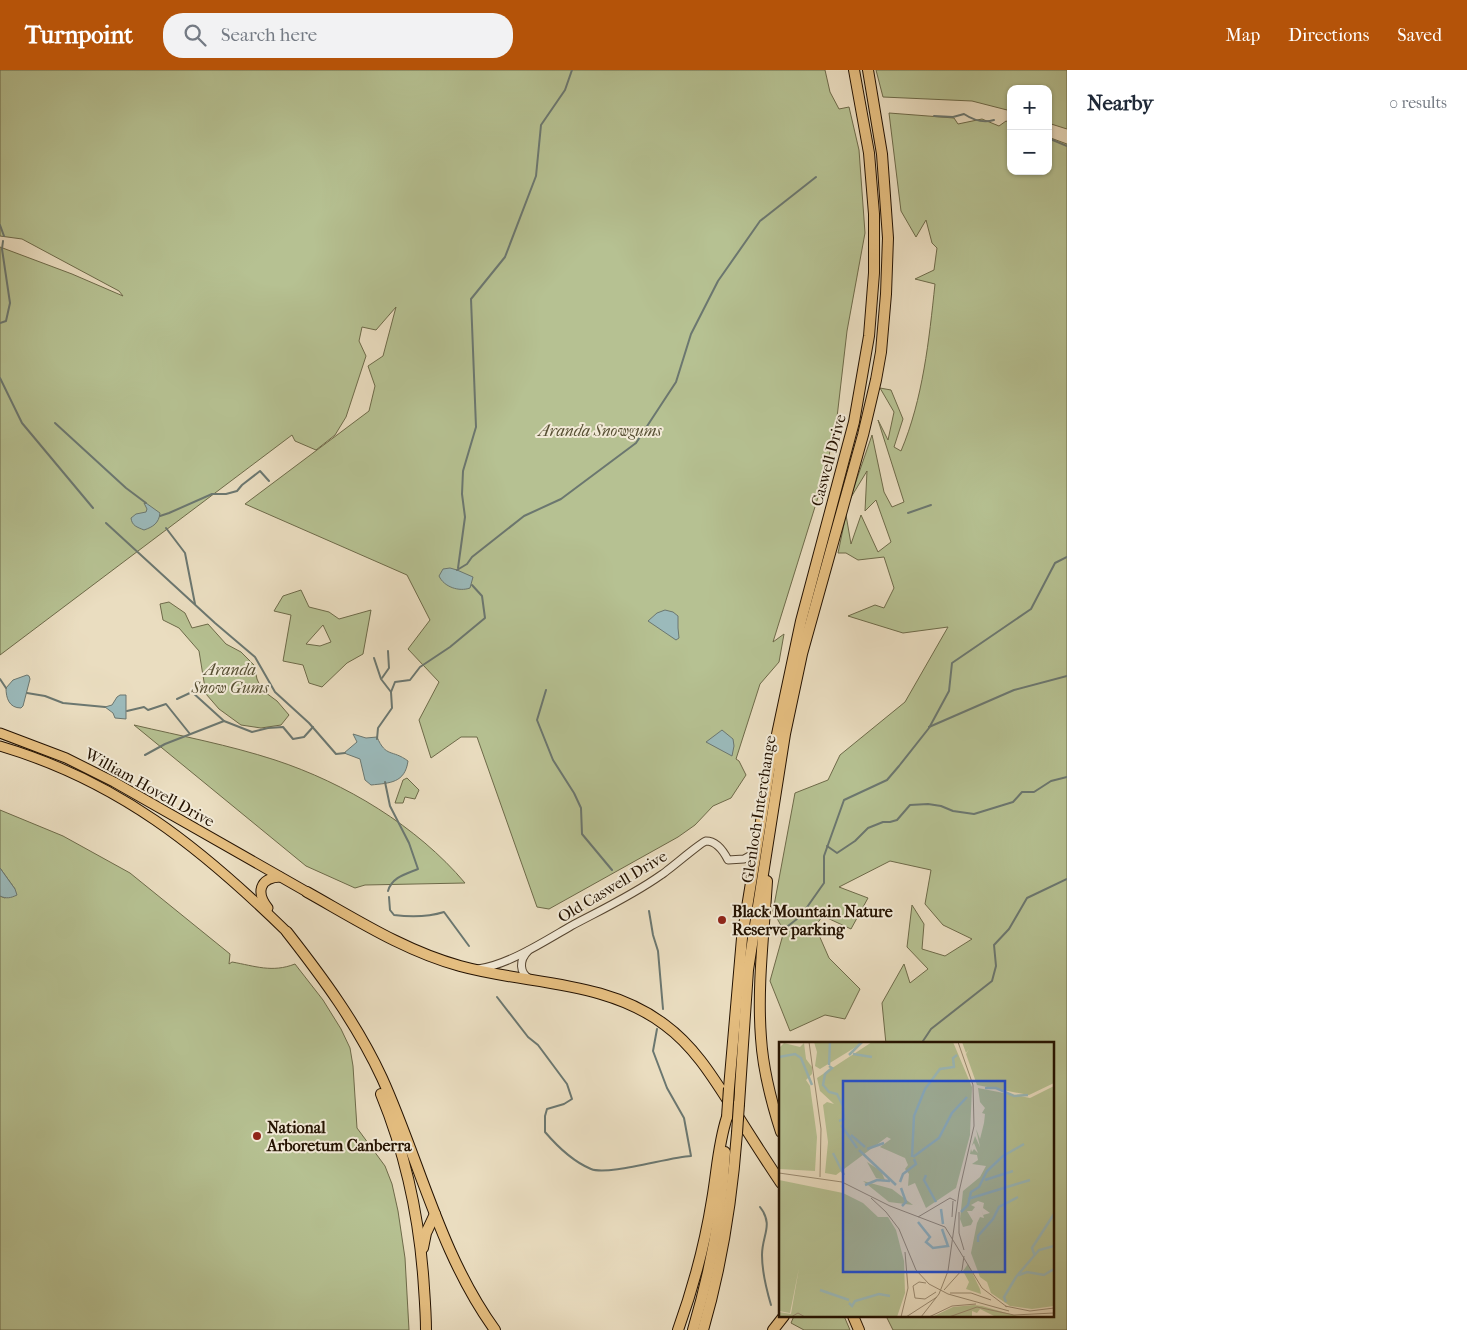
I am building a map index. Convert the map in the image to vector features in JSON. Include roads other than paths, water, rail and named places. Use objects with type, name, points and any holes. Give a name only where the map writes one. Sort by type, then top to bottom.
[{"type":"highway","name":"Caswell Drive","points":[[755,853],[774,743],[790,669],[813,573],[854,422],[868,350],[874,281],[874,214],[869,153],[854,70]]},
{"type":"highway","name":"Caswell Drive","points":[[818,600],[870,408],[884,323],[888,248],[886,191],[879,126],[868,70]]},
{"type":"highway","name":"Glenloch Interchange","points":[[703,1330],[714,1292],[727,1230],[734,1178],[748,970],[793,698],[818,600]]},
{"type":"highway","points":[[778,780],[778,797],[768,873],[760,1014],[765,1073],[771,1102],[779,1126]]},
{"type":"highway","name":"Glenloch Interchange","points":[[693,1330],[715,1238],[723,1182],[739,966],[755,853]]},
{"type":"highway","points":[[308,892],[416,951],[473,969],[608,995],[639,1008],[666,1025],[702,1061],[779,1180]]},
{"type":"highway","points":[[286,932],[334,993],[381,1076],[451,1256],[466,1285],[495,1330]]},
{"type":"highway","points":[[334,993],[370,1066],[395,1133],[411,1194],[422,1262],[426,1330]]},
{"type":"highway","points":[[678,1330],[706,1235],[716,1181],[721,1135],[727,1117]]},
{"type":"highway","points":[[766,1160],[779,1186]]},
{"type":"highway","points":[[422,1262],[425,1237],[435,1214]]},
{"type":"highway","points":[[773,1330],[782,1318]]},
{"type":"main road","name":"William Hovell Drive","points":[[0,733],[47,750],[92,770],[280,877]]},
{"type":"main road","name":"William Hovell Drive","points":[[0,746],[39,758],[69,771],[118,796],[162,823],[224,872],[286,932]]},
{"type":"main road","points":[[286,932],[263,902],[260,894],[262,888],[274,877],[280,877],[308,892]]},
{"type":"street","name":"Old Caswell Drive","points":[[473,969],[495,965],[530,949],[648,884],[703,842],[711,842],[718,846],[728,860],[744,859],[755,853]]},
{"type":"street","points":[[530,949],[523,956],[522,965],[524,975],[534,981]]},
{"type":"water","points":[[144,503],[160,513],[155,524],[144,530],[134,525],[131,518],[136,514],[146,512],[147,509]]},
{"type":"water","points":[[450,568],[473,577],[470,588],[452,588],[441,580],[439,576],[443,569]]},
{"type":"water","points":[[665,610],[673,612],[678,616],[679,638],[676,640],[648,621],[657,613]]},
{"type":"water","points":[[27,675],[30,679],[23,706],[17,708],[9,702],[6,688],[13,680]]},
{"type":"water","points":[[120,695],[126,695],[126,719],[115,718],[113,713],[105,707],[112,705]]},
{"type":"water","points":[[722,730],[733,739],[732,756],[706,742]]},
{"type":"water","points":[[353,734],[366,738],[377,737],[383,748],[408,761],[404,774],[390,782],[371,785],[365,780],[360,759],[344,753],[357,742]]},
{"type":"water","points":[[0,868],[15,889],[17,895],[8,898],[0,896]]},
{"type":"waterway","points":[[458,568],[465,517],[462,494],[463,471],[476,427],[471,299],[505,257],[536,176],[541,125],[565,90],[572,70]]},
{"type":"waterway","points":[[934,116],[953,117],[964,114],[979,120],[994,120]]},
{"type":"waterway","points":[[1052,140],[1067,146]]},
{"type":"waterway","points":[[457,570],[467,564],[472,557],[524,516],[561,499],[636,443],[676,382],[691,334],[718,281],[760,221],[816,177]]},
{"type":"waterway","points":[[0,225],[4,236]]},
{"type":"waterway","points":[[0,323],[6,321],[10,303],[2,249],[3,241]]},
{"type":"waterway","points":[[0,378],[22,423],[93,508]]},
{"type":"waterway","points":[[55,423],[126,488],[146,503]]},
{"type":"waterway","points":[[160,516],[212,494],[226,494],[237,491],[260,471],[269,481]]},
{"type":"waterway","points":[[908,513],[931,505]]},
{"type":"waterway","points":[[106,523],[255,657],[275,692],[309,723],[336,754],[345,753]]},
{"type":"waterway","points":[[166,528],[185,553],[195,604]]},
{"type":"waterway","points":[[805,910],[824,883],[824,856],[844,800],[887,780],[929,728],[949,691],[952,663],[1031,609],[1055,563],[1067,557]]},
{"type":"waterway","points":[[377,739],[378,728],[392,708],[391,692],[395,682],[410,680],[420,667],[450,647],[485,618],[482,596],[472,585]]},
{"type":"waterway","points":[[382,678],[389,668],[388,651]]},
{"type":"waterway","points":[[374,658],[381,679],[391,692]]},
{"type":"waterway","points":[[929,727],[1014,690],[1067,676]]},
{"type":"waterway","points":[[0,679],[6,688]]},
{"type":"waterway","points":[[546,690],[537,720],[553,760],[574,793],[581,808],[582,834],[612,870]]},
{"type":"waterway","points":[[177,699],[192,692],[224,721]]},
{"type":"waterway","points":[[27,693],[45,696],[63,703],[105,707]]},
{"type":"waterway","points":[[127,711],[144,707],[148,710],[166,704],[190,734]]},
{"type":"waterway","points":[[145,755],[165,744],[224,721],[252,732],[283,727],[293,739],[304,737],[313,727]]},
{"type":"waterway","points":[[827,846],[837,853],[855,841],[868,828],[883,822],[897,820],[910,805],[928,804],[941,806],[953,811],[974,814],[1013,802],[1022,792],[1034,792],[1051,781],[1067,777]]},
{"type":"waterway","points":[[385,782],[390,806],[409,843],[418,869],[396,879],[388,891]]},
{"type":"waterway","points":[[922,1042],[931,1029],[992,981],[996,966],[994,945],[1009,929],[1027,898],[1067,879]]},
{"type":"waterway","points":[[389,897],[390,910],[394,915],[419,916],[444,912],[469,946]]},
{"type":"waterway","points":[[649,911],[658,951],[663,1009]]},
{"type":"waterway","points":[[775,936],[797,919]]},
{"type":"waterway","points":[[497,997],[528,1037],[538,1045],[567,1084],[572,1099],[564,1104],[547,1109],[545,1132],[566,1153],[591,1169],[611,1170],[691,1156],[684,1118],[667,1088],[653,1051],[657,1029]]},
{"type":"waterway","points":[[760,1207],[764,1213],[767,1225],[762,1248],[762,1261],[771,1305]]},
{"type":"place","name":"Black Mountain Nature Reserve parking","points":[[722,920]]},
{"type":"place","name":"National Arboretum Canberra","points":[[257,1136]]},
{"type":"park label","name":"Aranda Snowgums","points":[[600,430]]},
{"type":"park label","name":"Aranda Snow Gums","points":[[230,678]]}]
